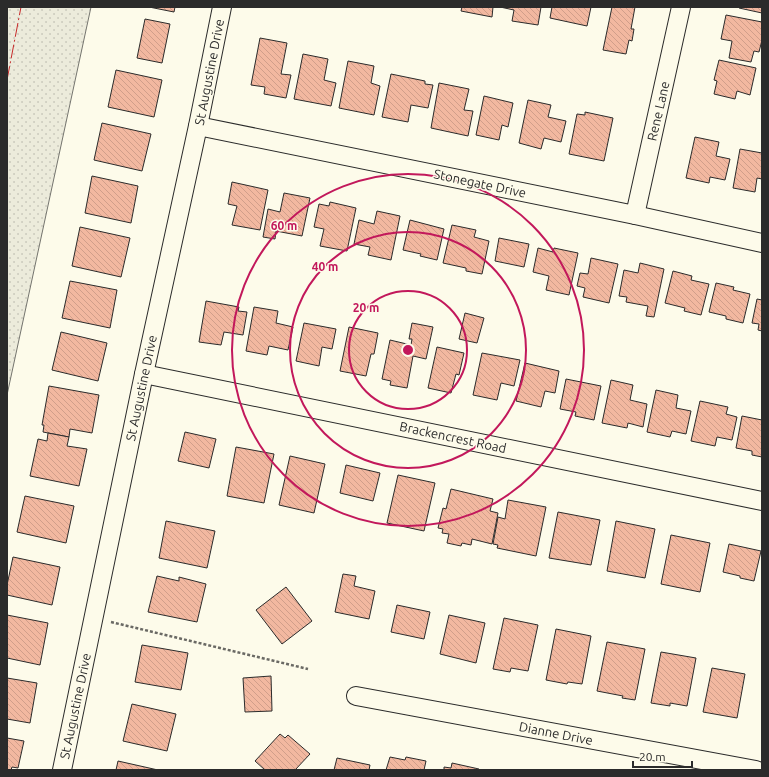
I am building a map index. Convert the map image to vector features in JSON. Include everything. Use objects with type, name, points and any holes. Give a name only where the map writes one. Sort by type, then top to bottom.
[{"type":"street","name":"St Augustine Drive","points":[[62,770],[222,7]]},
{"type":"street","name":"Rene Lane","points":[[635,215],[682,7]]},
{"type":"street","name":"Stonegate Drive","points":[[198,126],[635,215],[762,243]]},
{"type":"street","name":"Brackencrest Road","points":[[144,374],[762,501]]},
{"type":"street","name":"Dianne Drive","points":[[356,696],[756,770]]},
{"type":"path","points":[[93,618],[308,669]]},
{"type":"shaded area","points":[[7,7],[91,7],[7,395]]},
{"type":"building","points":[[149,7],[175,7],[174,12]]},
{"type":"building","points":[[462,7],[493,7],[492,17],[461,11]]},
{"type":"building","points":[[500,7],[541,7],[538,25],[512,21],[514,10]]},
{"type":"building","points":[[552,7],[591,7],[587,26],[550,18]]},
{"type":"building","points":[[612,7],[635,7],[631,29],[634,29],[632,41],[629,40],[626,54],[603,50]]},
{"type":"building","points":[[762,7],[762,13],[739,8]]},
{"type":"building","points":[[726,15],[762,22],[762,40],[759,52],[754,51],[751,62],[729,58],[732,41],[721,39]]},
{"type":"building","points":[[145,19],[170,24],[162,63],[137,58]]},
{"type":"building","points":[[260,38],[287,43],[281,74],[291,75],[286,98],[264,94],[265,87],[251,85]]},
{"type":"building","points":[[303,54],[328,59],[324,80],[336,83],[331,106],[294,99]]},
{"type":"building","points":[[719,60],[756,68],[750,95],[737,91],[735,99],[714,94],[717,81],[714,80]]},
{"type":"building","points":[[348,61],[374,66],[371,83],[380,86],[374,115],[339,108]]},
{"type":"building","points":[[116,70],[162,80],[154,117],[108,107]]},
{"type":"building","points":[[391,74],[425,81],[425,84],[433,85],[428,108],[411,105],[408,122],[382,117]]},
{"type":"building","points":[[439,83],[469,89],[464,110],[473,111],[468,136],[431,128]]},
{"type":"building","points":[[484,96],[513,103],[508,127],[502,125],[499,140],[476,135]]},
{"type":"building","points":[[528,100],[551,105],[548,117],[566,121],[561,142],[544,138],[541,149],[519,143]]},
{"type":"building","points":[[585,112],[613,118],[604,161],[569,154],[577,114],[585,115]]},
{"type":"building","points":[[102,123],[151,134],[142,171],[94,160]]},
{"type":"building","points":[[695,137],[719,142],[716,156],[730,159],[725,180],[710,177],[709,183],[686,178]]},
{"type":"building","points":[[740,149],[762,153],[762,179],[757,178],[755,192],[733,188]]},
{"type":"building","points":[[92,176],[138,186],[131,223],[85,213]]},
{"type":"building","points":[[232,182],[268,190],[260,230],[232,225],[237,206],[228,204]]},
{"type":"building","points":[[284,193],[310,198],[302,236],[276,231],[275,239],[263,237],[268,209],[280,212]]},
{"type":"building","points":[[330,202],[356,208],[347,251],[320,246],[324,229],[314,227],[319,204],[329,206]]},
{"type":"building","points":[[377,211],[400,216],[391,260],[368,255],[370,247],[354,244],[359,220],[374,224]]},
{"type":"building","points":[[410,220],[444,229],[437,260],[420,256],[421,254],[403,250]]},
{"type":"building","points":[[452,225],[476,230],[474,237],[489,241],[482,274],[466,271],[466,268],[443,263]]},
{"type":"building","points":[[80,227],[130,238],[121,277],[72,266]]},
{"type":"building","points":[[499,238],[529,244],[524,267],[495,261]]},
{"type":"building","points":[[538,248],[553,252],[554,248],[578,253],[569,295],[546,290],[549,276],[533,272]]},
{"type":"building","points":[[591,258],[618,264],[609,303],[583,297],[585,288],[577,286],[580,273],[588,274]]},
{"type":"building","points":[[640,263],[664,269],[654,317],[646,316],[648,306],[626,302],[627,297],[619,296],[624,270],[638,273]]},
{"type":"building","points":[[673,271],[692,276],[691,280],[709,284],[701,315],[684,311],[685,308],[665,303]]},
{"type":"building","points":[[70,281],[117,290],[110,328],[62,318]]},
{"type":"building","points":[[716,283],[734,287],[733,290],[750,294],[743,323],[726,319],[726,316],[709,312]]},
{"type":"building","points":[[757,299],[762,300],[762,331],[758,330],[759,324],[752,323]]},
{"type":"building","points":[[206,301],[239,307],[238,311],[247,312],[243,335],[224,332],[221,345],[199,342]]},
{"type":"building","points":[[254,307],[278,311],[276,323],[293,327],[288,350],[269,346],[267,355],[246,351]]},
{"type":"building","points":[[465,313],[484,318],[477,343],[459,339]]},
{"type":"building","points":[[304,323],[336,329],[332,349],[322,347],[319,366],[296,361]]},
{"type":"building","points":[[412,323],[433,327],[426,359],[413,356],[407,388],[390,385],[391,381],[382,379],[390,340],[411,345],[412,339],[409,339]]},
{"type":"building","points":[[349,327],[378,333],[374,354],[371,354],[366,376],[340,371]]},
{"type":"building","points":[[61,332],[107,343],[98,381],[52,370]]},
{"type":"building","points":[[437,347],[464,353],[459,375],[456,374],[451,393],[428,388]]},
{"type":"building","points":[[482,353],[520,360],[514,386],[501,383],[497,400],[473,395]]},
{"type":"building","points":[[525,363],[559,371],[555,393],[545,391],[541,407],[516,401]]},
{"type":"building","points":[[566,379],[601,386],[594,420],[575,416],[576,412],[560,409]]},
{"type":"building","points":[[611,380],[633,385],[630,400],[647,404],[643,427],[628,423],[627,428],[602,423]]},
{"type":"building","points":[[49,386],[99,395],[92,433],[70,429],[69,437],[43,432],[44,425],[42,425]]},
{"type":"building","points":[[656,390],[678,395],[676,408],[691,411],[686,434],[672,431],[670,437],[647,432]]},
{"type":"building","points":[[700,401],[728,407],[726,414],[737,417],[732,440],[717,437],[715,446],[691,441]]},
{"type":"building","points":[[742,416],[762,420],[762,457],[752,455],[752,451],[736,448]]},
{"type":"building","points":[[185,432],[216,439],[209,468],[178,461]]},
{"type":"building","points":[[48,433],[69,437],[67,446],[87,449],[79,486],[30,476],[38,439],[47,441]]},
{"type":"building","points":[[236,447],[274,454],[264,503],[227,496]]},
{"type":"building","points":[[290,456],[325,464],[314,513],[279,505]]},
{"type":"building","points":[[346,465],[380,473],[373,501],[340,493]]},
{"type":"building","points":[[398,475],[435,483],[424,531],[387,523]]},
{"type":"building","points":[[451,489],[493,499],[490,511],[498,513],[492,544],[472,539],[471,545],[462,543],[461,546],[447,543],[449,534],[442,533],[443,529],[438,528],[443,508],[446,509]]},
{"type":"building","points":[[25,496],[74,506],[66,543],[17,532]]},
{"type":"building","points":[[508,500],[546,507],[536,556],[497,548],[498,545],[493,544],[498,517],[505,519]]},
{"type":"building","points":[[558,512],[600,520],[591,565],[549,558]]},
{"type":"building","points":[[166,521],[215,531],[207,568],[159,558]]},
{"type":"building","points":[[616,521],[655,529],[645,578],[607,571]]},
{"type":"building","points":[[671,535],[710,543],[700,592],[661,584]]},
{"type":"building","points":[[729,544],[761,551],[754,581],[723,572]]},
{"type":"building","points":[[13,557],[60,567],[52,605],[7,595],[7,585]]},
{"type":"building","points":[[343,574],[356,576],[354,586],[375,591],[369,619],[335,612]]},
{"type":"building","points":[[157,576],[179,581],[179,577],[206,584],[197,622],[148,612]]},
{"type":"building","points":[[286,587],[312,621],[282,644],[256,610]]},
{"type":"building","points":[[397,605],[430,612],[424,639],[391,632]]},
{"type":"building","points":[[7,615],[48,623],[40,665],[7,658]]},
{"type":"building","points":[[449,615],[485,623],[476,663],[440,654]]},
{"type":"building","points":[[504,618],[538,625],[528,671],[511,668],[510,672],[493,669]]},
{"type":"building","points":[[556,629],[591,636],[582,684],[568,682],[567,684],[546,680]]},
{"type":"building","points":[[607,642],[645,649],[635,700],[597,691]]},
{"type":"building","points":[[142,645],[188,653],[181,690],[135,682]]},
{"type":"building","points":[[661,652],[696,658],[687,706],[670,703],[670,706],[651,703]]},
{"type":"building","points":[[712,668],[745,674],[737,718],[703,712]]},
{"type":"building","points":[[271,676],[272,711],[245,712],[243,678]]},
{"type":"building","points":[[7,678],[37,683],[30,723],[7,719]]},
{"type":"building","points":[[132,704],[176,714],[167,751],[123,741]]},
{"type":"building","points":[[280,734],[285,738],[288,735],[310,754],[295,770],[265,770],[255,761]]},
{"type":"building","points":[[7,738],[24,741],[18,768],[12,767],[11,770],[7,770]]},
{"type":"building","points":[[390,757],[405,760],[406,757],[426,761],[424,770],[386,770]]},
{"type":"building","points":[[337,758],[370,765],[369,770],[334,770]]},
{"type":"building","points":[[118,761],[158,770],[116,770]]},
{"type":"building","points":[[452,763],[479,770],[444,770],[444,767],[451,768]]},
{"type":"power","points":[[7,80],[21,7]]}]
